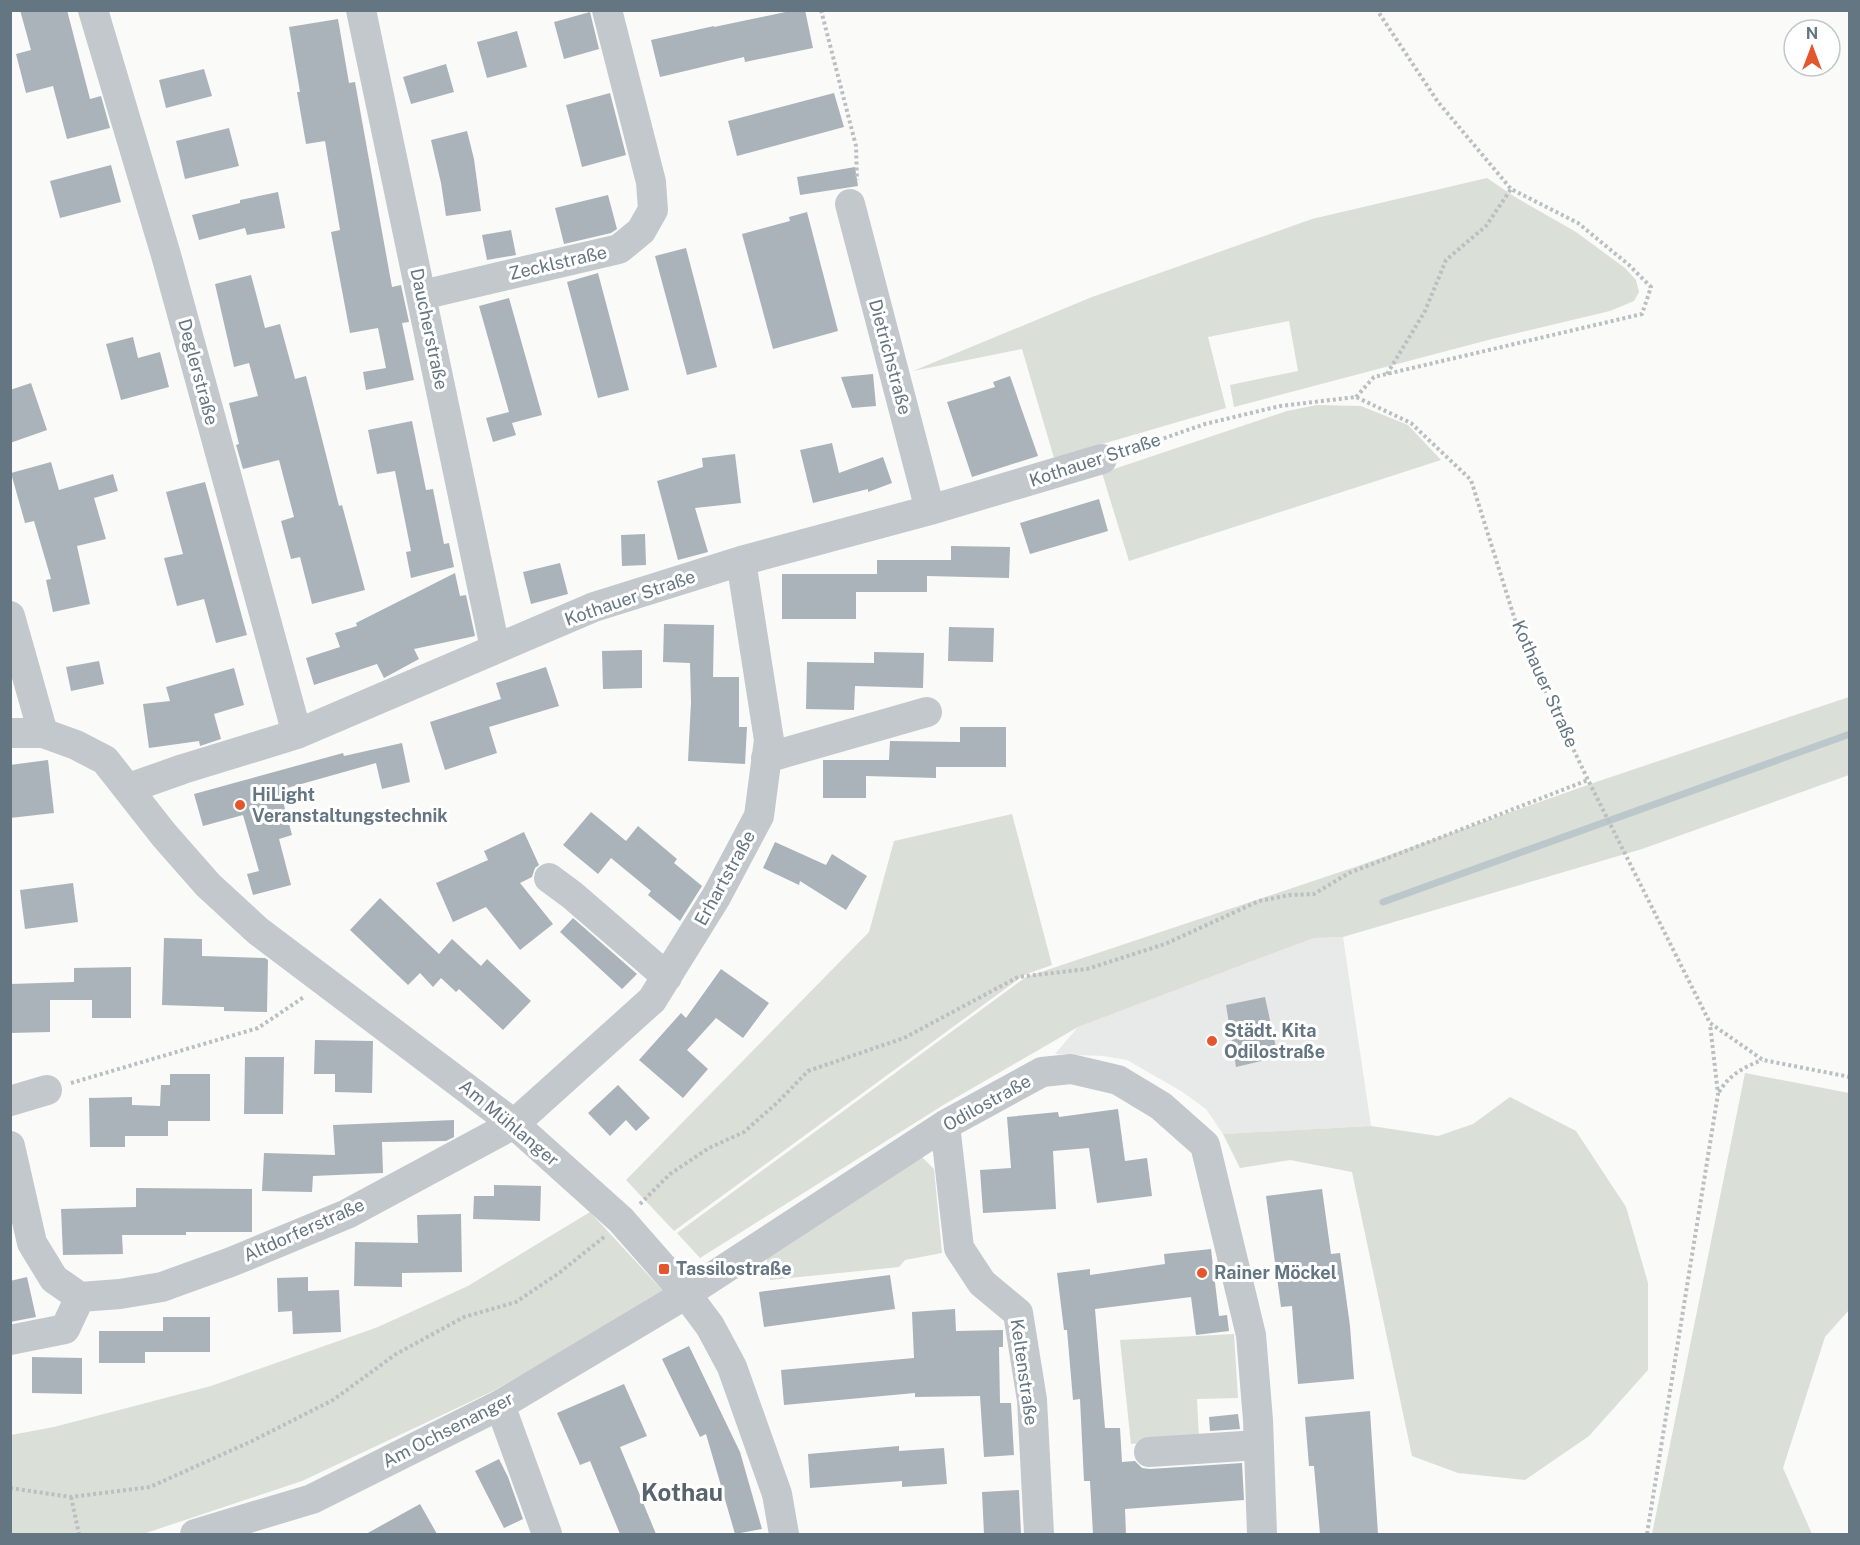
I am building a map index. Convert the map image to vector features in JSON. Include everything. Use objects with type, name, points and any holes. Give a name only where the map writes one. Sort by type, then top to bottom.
[{"type":"street","name":"Deglerstraße","points":[[93,10],[166,255],[297,734]]},
{"type":"street","name":"Daucherstraße","points":[[361,10],[495,648]]},
{"type":"street","name":"Zecklstraße","points":[[422,296],[619,249],[641,231],[653,210],[651,182],[607,10]]},
{"type":"street","name":"Dietrichstraße","points":[[850,204],[930,510]]},
{"type":"street","name":"Kothauer Straße","points":[[129,788],[297,734],[594,607],[741,561],[930,510],[1102,459]]},
{"type":"street","name":"Erhartstraße","points":[[514,1124],[652,1000],[716,897],[759,816],[769,740],[741,561]]},
{"type":"street","points":[[10,616],[43,733]]},
{"type":"street","points":[[766,758],[927,712]]},
{"type":"street","points":[[10,733],[43,733],[76,745],[105,760],[129,788]]},
{"type":"street","name":"Am Mühlanger","points":[[129,788],[164,835],[208,885],[258,931],[514,1124],[621,1220],[686,1294],[710,1326],[732,1367],[777,1494],[784,1534]]},
{"type":"street","points":[[549,878],[667,977]]},
{"type":"street","name":"Odilostraße","points":[[686,1294],[945,1125],[1042,1072],[1071,1069],[1118,1080],[1161,1106],[1205,1145],[1251,1335],[1259,1445],[1262,1534]]},
{"type":"street","points":[[10,1101],[47,1090]]},
{"type":"street","name":"Altdorferstraße","points":[[80,1297],[120,1294],[162,1287],[231,1262],[347,1214],[514,1124]]},
{"type":"street","name":"Keltenstraße","points":[[945,1125],[959,1248],[982,1283],[1018,1312],[1032,1400],[1039,1534]]},
{"type":"street","points":[[10,1146],[32,1243],[54,1279],[80,1297],[65,1329],[10,1340]]},
{"type":"street","name":"Am Ochsenanger","points":[[195,1534],[312,1499],[500,1405],[686,1294]]},
{"type":"street","points":[[500,1405],[547,1534]]},
{"type":"street","points":[[1149,1452],[1259,1445]]},
{"type":"path","points":[[821,10],[856,146],[858,186],[850,204]]},
{"type":"path","points":[[1356,397],[1374,377],[1642,314],[1651,287],[1629,265],[1578,223],[1511,189],[1438,102],[1377,10]]},
{"type":"path","points":[[1387,374],[1425,311],[1446,260],[1486,225],[1511,189]]},
{"type":"path","name":"Kothauer Straße","points":[[1102,459],[1205,424],[1280,406],[1356,397],[1411,423],[1471,480],[1521,639],[1587,780],[1710,1023],[1763,1060],[1850,1077]]},
{"type":"path","points":[[10,1488],[71,1497],[150,1487],[252,1442],[333,1400],[396,1354],[464,1317],[516,1302],[559,1274],[635,1209],[670,1174],[709,1148],[744,1132],[808,1071],[904,1038],[1018,977],[1087,969],[1165,944],[1259,901],[1290,895],[1314,894],[1349,873],[1587,780]]},
{"type":"path","points":[[47,1090],[258,1028],[327,982]]},
{"type":"path","points":[[1647,1534],[1718,1094],[1710,1023]]},
{"type":"path","points":[[1718,1094],[1724,1082],[1743,1068],[1763,1060]]},
{"type":"path","points":[[71,1497],[79,1534]]},
{"type":"shaded area","points":[[1487,178],[1576,232],[1625,268],[1636,280],[1639,292],[1634,301],[1610,311],[1492,339],[1234,407],[1230,385],[1298,371],[1289,321],[1208,337],[1226,408],[1054,458],[1022,349],[913,371],[1092,297],[1312,219]]},
{"type":"shaded area","points":[[1317,405],[1361,406],[1408,425],[1441,460],[1129,561],[1102,473],[1287,411]]},
{"type":"shaded area","points":[[1849,697],[1849,775],[1642,849],[1343,937],[1314,938],[1078,1027],[945,1104],[700,1258],[677,1233],[1026,977],[1355,867],[1599,781]]},
{"type":"shaded area","points":[[1012,814],[1052,965],[1024,975],[674,1231],[626,1180],[869,932],[894,841]]},
{"type":"shaded area","name":"Städt. Kita Odilostraße","points":[[1343,937],[1371,1126],[1223,1134],[1206,1109],[1181,1091],[1127,1060],[1103,1056],[1055,1054],[1078,1027],[1314,938]]},
{"type":"shaded area","points":[[1745,1073],[1849,1093],[1849,1310],[1825,1337],[1783,1468],[1812,1534],[1652,1534]]},
{"type":"shaded area","points":[[1510,1097],[1576,1131],[1626,1207],[1648,1283],[1648,1370],[1589,1436],[1525,1480],[1458,1473],[1412,1456],[1352,1172],[1290,1160],[1240,1168],[1223,1134],[1371,1126],[1438,1136],[1473,1124]]},
{"type":"shaded area","points":[[920,1155],[934,1169],[942,1253],[905,1260],[899,1267],[770,1280],[766,1256]]},
{"type":"shaded area","points":[[590,1212],[665,1293],[493,1391],[302,1481],[143,1534],[11,1534],[11,1435],[54,1427],[211,1386],[378,1327],[468,1286]]},
{"type":"shaded area","points":[[1234,1334],[1238,1398],[1197,1399],[1199,1439],[1131,1444],[1120,1340]]},
{"type":"building","points":[[20,10],[67,10],[90,99],[101,96],[110,128],[67,139],[53,86],[26,93],[16,54],[31,50]]},
{"type":"building","points":[[795,10],[805,10],[813,48],[745,62],[744,57],[660,77],[651,40]]},
{"type":"building","points":[[590,12],[599,49],[564,59],[554,22]]},
{"type":"building","points":[[338,19],[349,83],[355,82],[392,287],[401,285],[409,322],[402,323],[414,380],[366,390],[363,372],[386,368],[378,328],[350,333],[331,232],[340,230],[325,141],[306,144],[289,27]]},
{"type":"building","points":[[517,31],[527,67],[487,78],[477,42]]},
{"type":"building","points":[[446,64],[454,92],[411,104],[403,77]]},
{"type":"building","points":[[204,69],[212,96],[166,108],[159,80]]},
{"type":"building","points":[[610,93],[626,155],[582,167],[566,105]]},
{"type":"building","points":[[834,93],[844,127],[737,156],[728,121]]},
{"type":"building","points":[[229,128],[239,166],[185,179],[176,141]]},
{"type":"building","points":[[467,131],[474,159],[481,211],[446,216],[431,140]]},
{"type":"building","points":[[111,165],[121,202],[60,218],[50,181]]},
{"type":"building","points":[[855,167],[858,186],[800,195],[797,177]]},
{"type":"building","points":[[278,192],[285,228],[247,235],[245,228],[199,240],[192,215],[240,203],[240,200]]},
{"type":"building","points":[[608,195],[617,229],[611,233],[564,244],[555,208]]},
{"type":"building","points":[[807,212],[838,331],[773,349],[742,234],[790,221],[789,217]]},
{"type":"building","points":[[511,230],[516,255],[487,260],[482,235]]},
{"type":"building","points":[[686,248],[717,367],[687,375],[655,256]]},
{"type":"building","points":[[598,273],[629,390],[598,398],[567,282]]},
{"type":"building","points":[[251,275],[265,328],[280,324],[295,379],[306,376],[339,506],[342,505],[365,590],[312,604],[300,557],[291,559],[281,521],[294,517],[279,460],[243,469],[236,445],[239,444],[229,403],[258,396],[249,363],[234,367],[215,284]]},
{"type":"building","points":[[509,298],[542,415],[512,423],[516,435],[493,442],[486,418],[509,412],[479,306]]},
{"type":"building","points":[[133,337],[138,358],[160,352],[169,387],[121,400],[106,344]]},
{"type":"building","points":[[873,374],[876,406],[852,408],[841,377]]},
{"type":"building","points":[[1010,376],[1038,456],[972,477],[947,402],[995,387],[993,382]]},
{"type":"building","points":[[31,383],[47,430],[10,443],[10,390]]},
{"type":"building","points":[[412,421],[426,490],[433,489],[444,544],[449,543],[454,567],[411,578],[406,552],[411,551],[395,471],[377,474],[368,430]]},
{"type":"building","points":[[832,443],[839,473],[883,457],[892,483],[868,492],[868,489],[813,503],[800,450]]},
{"type":"building","points":[[735,454],[741,503],[695,508],[708,552],[678,560],[657,481],[703,467],[702,458]]},
{"type":"building","points":[[51,462],[59,490],[113,474],[118,491],[94,498],[106,539],[77,546],[90,604],[53,612],[46,580],[51,579],[34,521],[25,523],[11,473]]},
{"type":"building","points":[[205,482],[247,635],[216,643],[204,599],[177,606],[164,558],[183,554],[166,492]]},
{"type":"building","points":[[1099,499],[1108,531],[1030,554],[1020,523]]},
{"type":"building","points":[[645,534],[646,565],[622,566],[621,535]]},
{"type":"building","points":[[951,546],[1010,547],[1009,578],[927,576],[927,592],[856,592],[856,619],[782,619],[782,574],[877,574],[877,560],[951,560]]},
{"type":"building","points":[[560,563],[568,594],[531,604],[523,572]]},
{"type":"building","points":[[455,573],[460,596],[466,595],[475,636],[414,649],[419,659],[384,678],[377,664],[314,685],[306,658],[340,647],[335,633],[357,626],[356,623]]},
{"type":"building","points":[[664,624],[714,625],[713,677],[739,677],[739,727],[747,727],[745,764],[688,761],[690,663],[663,662]]},
{"type":"building","points":[[949,627],[994,628],[993,662],[948,661]]},
{"type":"building","points":[[642,650],[642,688],[603,689],[602,651]]},
{"type":"building","points":[[874,652],[924,653],[923,688],[855,686],[854,710],[806,709],[807,662],[874,663]]},
{"type":"building","points":[[99,661],[104,684],[71,691],[66,667]]},
{"type":"building","points":[[546,667],[559,706],[489,727],[497,753],[445,770],[430,722],[501,699],[496,683]]},
{"type":"building","points":[[234,668],[244,705],[214,714],[221,739],[200,746],[199,741],[149,748],[143,704],[170,701],[166,687]]},
{"type":"building","points":[[960,727],[1006,727],[1006,767],[936,767],[936,778],[866,776],[866,798],[823,798],[823,760],[889,760],[890,741],[960,742]]},
{"type":"building","points":[[402,743],[410,782],[382,789],[376,763],[280,790],[292,835],[279,839],[291,885],[253,895],[247,874],[259,871],[243,815],[203,826],[194,794],[343,753],[344,756]]},
{"type":"building","points":[[48,760],[54,813],[10,818],[10,765]]},
{"type":"building","points":[[591,812],[626,841],[638,826],[677,859],[674,863],[702,886],[680,921],[648,895],[651,891],[611,858],[598,874],[563,845]]},
{"type":"building","points":[[524,832],[539,865],[535,868],[532,877],[520,883],[553,924],[520,950],[486,907],[453,922],[436,883],[488,860],[484,851]]},
{"type":"building","points":[[775,842],[826,865],[832,854],[867,876],[846,910],[800,881],[799,885],[763,868]]},
{"type":"building","points":[[73,883],[78,922],[25,929],[20,890]]},
{"type":"building","points":[[380,898],[439,954],[452,939],[481,966],[487,959],[531,1001],[503,1030],[459,989],[456,992],[441,978],[433,987],[420,973],[408,985],[350,930]]},
{"type":"building","points":[[573,918],[637,974],[622,989],[560,932]]},
{"type":"building","points":[[164,938],[202,939],[202,956],[265,958],[268,960],[267,1012],[224,1011],[224,1007],[162,1005]]},
{"type":"building","points":[[131,967],[131,1018],[92,1018],[92,1000],[50,1000],[50,1032],[10,1033],[10,984],[74,982],[74,968]]},
{"type":"building","points":[[721,969],[769,1003],[743,1038],[716,1018],[687,1050],[708,1069],[683,1098],[639,1060],[681,1013],[686,1018]]},
{"type":"building","name":"Städt. Kita Odilostraße","points":[[1265,997],[1278,1057],[1236,1067],[1226,1005]]},
{"type":"building","points":[[315,1040],[373,1041],[372,1093],[335,1092],[335,1074],[314,1074]]},
{"type":"building","points":[[245,1057],[284,1057],[283,1114],[244,1114]]},
{"type":"building","points":[[170,1074],[210,1074],[210,1121],[168,1121],[168,1136],[125,1136],[125,1147],[90,1147],[89,1098],[132,1097],[132,1105],[160,1106],[161,1085],[170,1085]]},
{"type":"building","points":[[618,1085],[650,1118],[636,1131],[626,1120],[610,1136],[588,1113]]},
{"type":"building","points":[[1118,1109],[1125,1161],[1147,1158],[1152,1196],[1097,1203],[1089,1148],[1053,1151],[1056,1209],[983,1213],[980,1170],[1011,1168],[1007,1117],[1058,1112],[1059,1117]]},
{"type":"building","points":[[454,1120],[454,1137],[446,1141],[382,1142],[383,1173],[313,1176],[312,1192],[262,1191],[264,1153],[335,1155],[333,1125]]},
{"type":"building","points":[[494,1185],[541,1186],[540,1221],[473,1219],[474,1196],[494,1196]]},
{"type":"building","points":[[136,1188],[252,1189],[252,1232],[122,1235],[123,1254],[63,1255],[61,1209],[136,1207]]},
{"type":"building","points":[[1322,1189],[1331,1254],[1340,1253],[1350,1326],[1354,1379],[1298,1384],[1292,1306],[1281,1307],[1266,1196]]},
{"type":"building","points":[[461,1214],[462,1272],[402,1273],[402,1287],[354,1286],[355,1242],[418,1243],[417,1215]]},
{"type":"building","points":[[1211,1249],[1219,1316],[1227,1315],[1229,1331],[1196,1335],[1191,1297],[1095,1309],[1105,1428],[1120,1428],[1122,1462],[1135,1461],[1142,1468],[1242,1463],[1244,1500],[1125,1509],[1126,1534],[1093,1534],[1090,1481],[1084,1481],[1080,1399],[1073,1400],[1067,1330],[1064,1330],[1057,1273],[1090,1269],[1090,1275],[1165,1264],[1164,1254]]},
{"type":"building","points":[[890,1275],[895,1309],[764,1327],[759,1292]]},
{"type":"building","points":[[27,1277],[36,1317],[10,1322],[10,1281]]},
{"type":"building","points":[[308,1277],[308,1291],[339,1290],[341,1332],[293,1334],[292,1311],[278,1312],[277,1278]]},
{"type":"building","points":[[955,1309],[956,1331],[1003,1330],[1003,1347],[999,1347],[1000,1403],[1011,1403],[1014,1455],[984,1457],[980,1396],[915,1397],[915,1393],[784,1405],[781,1370],[914,1358],[912,1312]]},
{"type":"building","points":[[163,1317],[210,1317],[210,1352],[145,1352],[145,1363],[99,1363],[99,1331],[163,1331]]},
{"type":"building","points":[[689,1346],[740,1452],[762,1529],[735,1534],[706,1434],[700,1437],[662,1359]]},
{"type":"building","points":[[32,1357],[82,1358],[82,1394],[32,1393]]},
{"type":"building","points":[[624,1384],[647,1436],[620,1447],[656,1534],[620,1534],[590,1461],[580,1465],[557,1413]]},
{"type":"building","points":[[1370,1411],[1378,1534],[1320,1534],[1314,1466],[1309,1466],[1305,1417]]},
{"type":"building","points":[[1238,1414],[1240,1429],[1210,1431],[1209,1417]]},
{"type":"building","points":[[899,1446],[899,1451],[944,1448],[947,1484],[902,1487],[902,1481],[810,1488],[808,1454]]},
{"type":"building","points":[[499,1459],[523,1519],[504,1528],[475,1471]]},
{"type":"building","points":[[1019,1490],[1021,1534],[984,1534],[982,1492]]},
{"type":"building","points":[[420,1504],[437,1534],[366,1534]]},
{"type":"waterway","points":[[1383,902],[1850,734]]},
{"type":"place","name":"HiLight Veranstaltungstechnik","points":[[240,805]]},
{"type":"place","name":"Städt. Kita Odilostraße","points":[[1212,1041]]},
{"type":"place","name":"Tassilostraße","points":[[664,1269]]},
{"type":"place","name":"Rainer Möckel","points":[[1202,1273]]},
{"type":"district","name":"Kothau","points":[[682,1493]]}]
